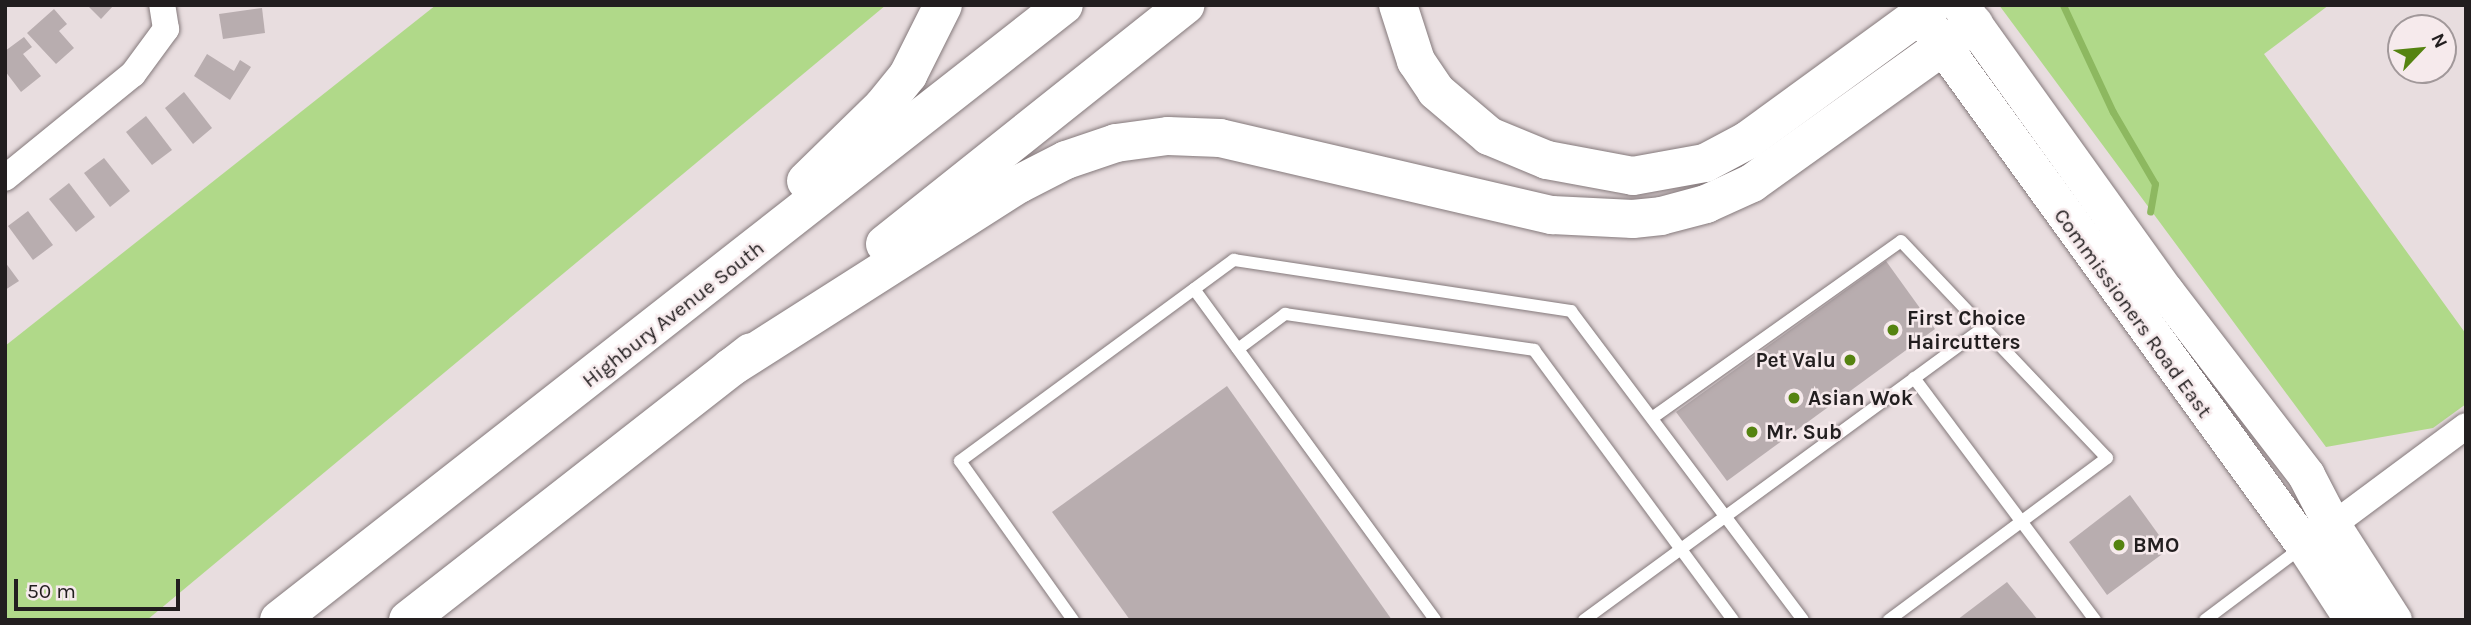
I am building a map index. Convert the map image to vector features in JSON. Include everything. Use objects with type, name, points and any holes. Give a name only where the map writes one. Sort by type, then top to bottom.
[{"type":"highway","points":[[660,324],[883,106],[908,75],[943,5]]},
{"type":"highway","name":"Highbury Avenue South","points":[[279,620],[1064,5]]},
{"type":"highway","points":[[408,620],[730,368],[1185,5]]},
{"type":"highway","points":[[1398,5],[1416,61],[1436,91],[1489,136],[1548,160],[1633,176],[1704,163],[1748,140],[1922,8]]},
{"type":"highway","points":[[730,368],[1019,184],[1066,160],[1116,143],[1168,136],[1220,138],[1552,215],[1633,219],[1684,211],[1752,183],[1943,47],[1967,15]]},
{"type":"main road","name":"Commissioners Road East","points":[[1922,8],[1943,47],[2318,535],[2393,620]]},
{"type":"main road","name":"Commissioners Road East","points":[[1967,15],[2165,291],[2306,475],[2318,535],[2353,620]]},
{"type":"street","points":[[5,178],[133,74],[166,29],[162,5]]},
{"type":"street","points":[[2318,535],[2466,426]]},
{"type":"lane","points":[[1652,418],[1901,242],[2107,458],[1889,620]]},
{"type":"lane","points":[[1073,620],[960,461],[1234,260],[1571,311],[1803,620]]},
{"type":"lane","points":[[1194,289],[1435,620]]},
{"type":"lane","points":[[1238,349],[1285,314],[1534,349],[1733,620]]},
{"type":"lane","points":[[1584,620],[1983,328]]},
{"type":"lane","points":[[1914,378],[2095,620]]},
{"type":"lane","points":[[2205,620],[2318,535]]},
{"type":"green space","points":[[436,5],[886,5],[147,620],[5,620],[5,346]]},
{"type":"green space","points":[[1999,5],[2329,5],[2264,54],[2466,334],[2466,404],[2433,428],[2326,447]]},
{"type":"building","points":[[87,5],[114,5],[101,19]]},
{"type":"building","points":[[262,8],[265,33],[223,39],[219,14]]},
{"type":"building","points":[[54,9],[67,24],[59,31],[74,48],[56,64],[27,33]]},
{"type":"building","points":[[24,37],[32,47],[23,54],[41,76],[21,92],[5,71],[5,51]]},
{"type":"building","points":[[207,54],[234,71],[240,60],[251,67],[230,100],[194,76]]},
{"type":"building","points":[[184,92],[212,128],[193,144],[165,108]]},
{"type":"building","points":[[146,116],[172,150],[152,165],[126,132]]},
{"type":"building","points":[[104,158],[130,191],[110,207],[84,173]]},
{"type":"building","points":[[69,183],[95,217],[76,232],[49,199]]},
{"type":"building","points":[[28,211],[53,245],[33,260],[8,226]]},
{"type":"building","points":[[1886,261],[1935,329],[1727,481],[1676,412]]},
{"type":"building","points":[[5,262],[19,281],[5,290]]},
{"type":"building","points":[[1227,386],[1392,620],[1130,620],[1052,512]]},
{"type":"building","name":"BMO","points":[[2130,495],[2169,549],[2107,595],[2069,542]]},
{"type":"building","points":[[2007,582],[2038,620],[1957,620]]},
{"type":"waterway","points":[[2063,5],[2113,112],[2155,184],[2150,212]]},
{"type":"place","name":"First Choice Haircutters","points":[[1893,330]]},
{"type":"place","name":"Pet Valu","points":[[1850,360]]},
{"type":"place","name":"Asian Wok","points":[[1794,398]]},
{"type":"place","name":"Mr. Sub","points":[[1752,432]]},
{"type":"place","name":"BMO","points":[[2119,545]]}]
